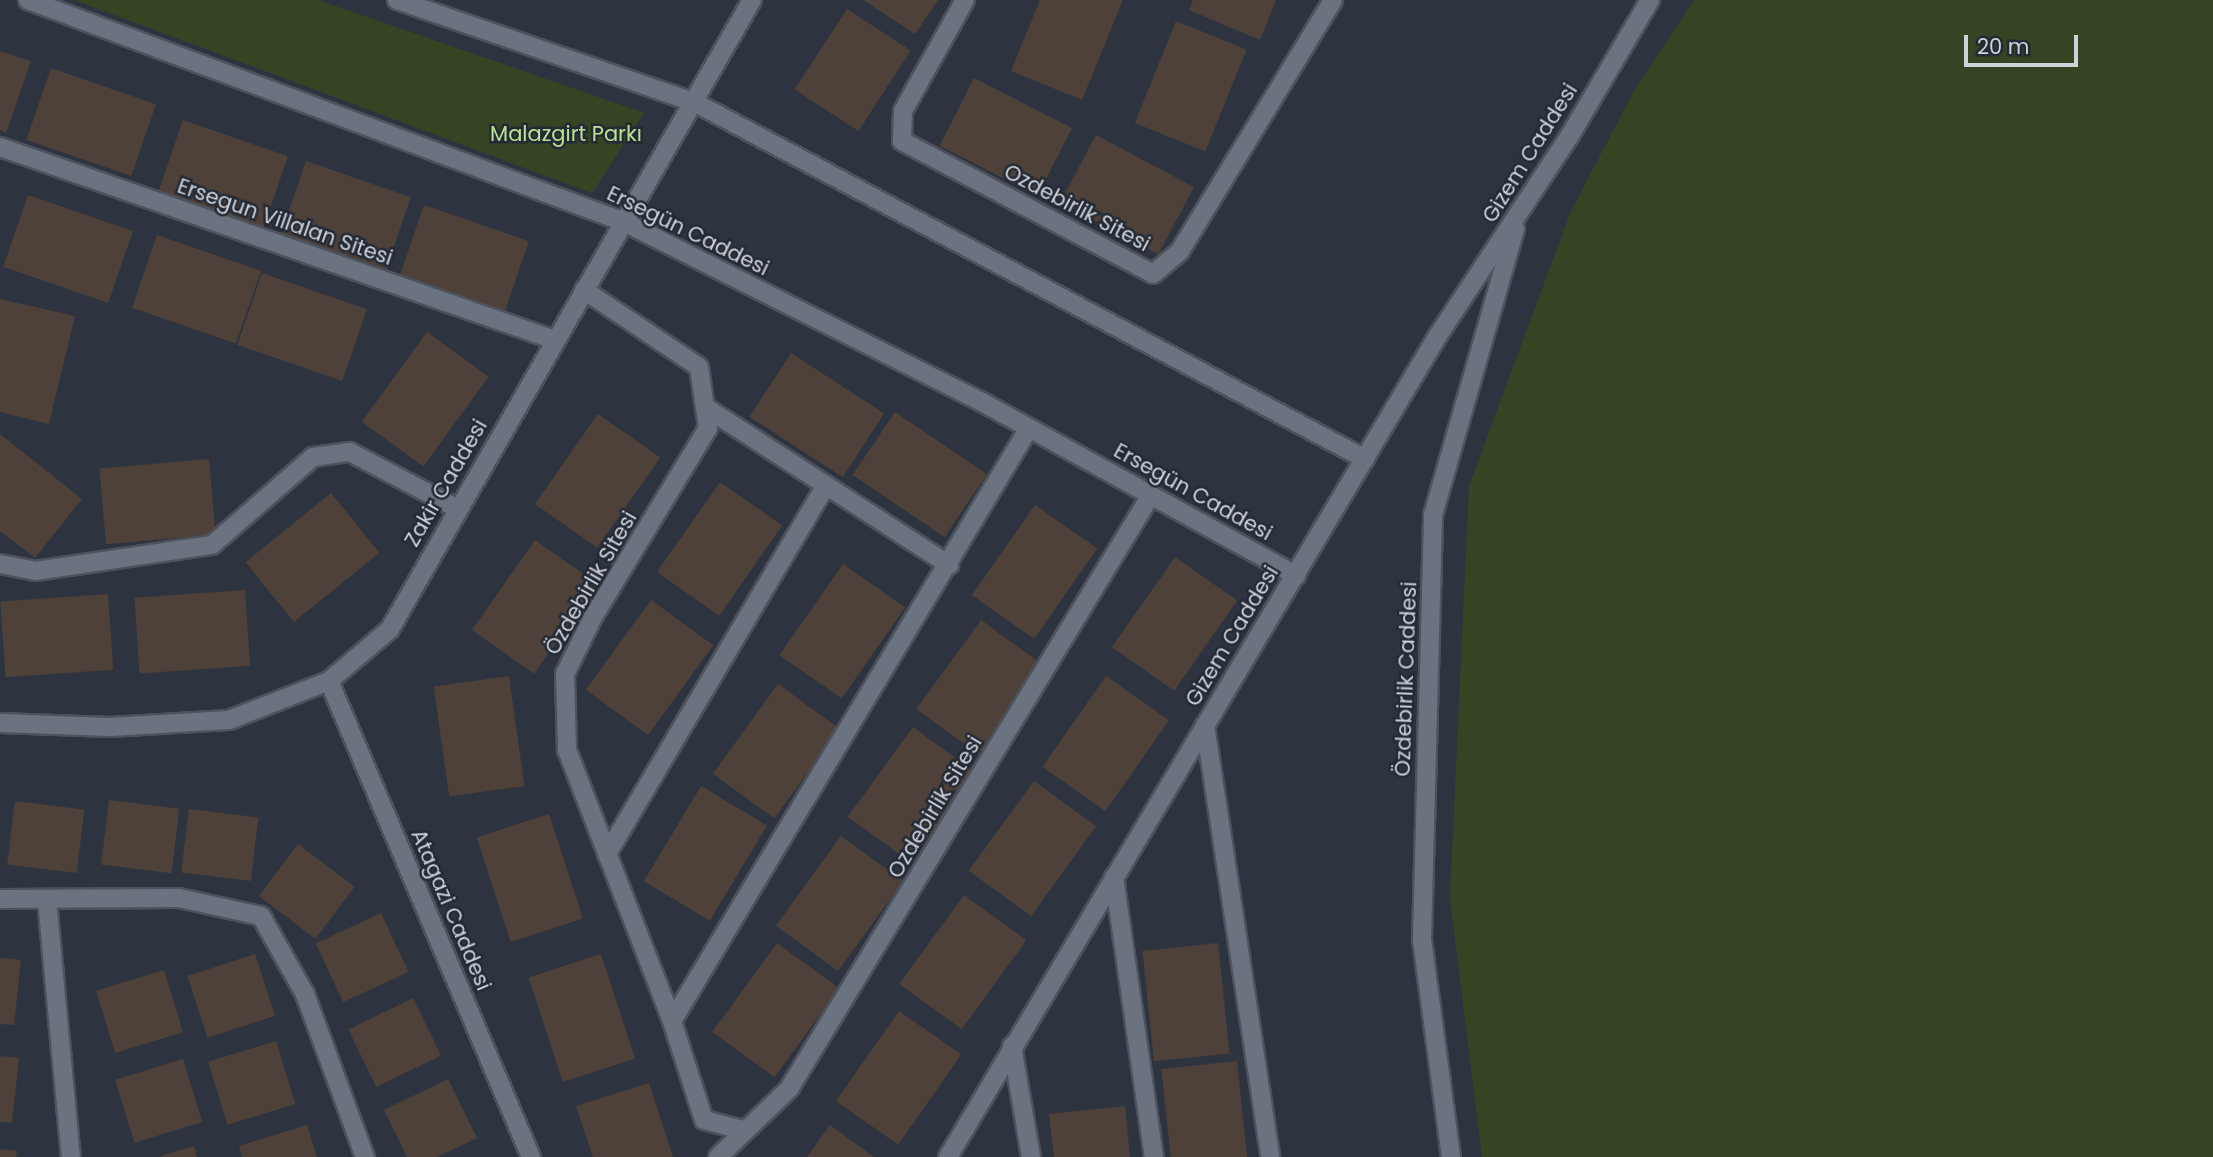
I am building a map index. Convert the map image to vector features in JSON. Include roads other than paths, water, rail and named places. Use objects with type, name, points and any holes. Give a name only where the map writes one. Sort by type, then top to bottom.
[{"type":"street","name":"Ersegün Caddesi","points":[[28,0],[624,222],[1029,428],[1296,575]]},
{"type":"street","points":[[397,0],[694,102],[1365,459]]},
{"type":"street","name":"Zakir Caddesi","points":[[0,723],[110,727],[229,720],[329,681],[390,629],[752,0]]},
{"type":"street","name":"Ozdebirlik Sitesi","points":[[965,0],[903,111],[902,141],[1153,274],[1180,251],[1333,0]]},
{"type":"street","name":"Gizem Caddesi","points":[[948,1157],[1437,337],[1569,137],[1650,0]]},
{"type":"street","name":"Ersegun Villalan Sitesi","points":[[0,147],[555,340]]},
{"type":"street","name":"Özdebirlik Caddesi","points":[[1451,1157],[1422,939],[1433,515],[1520,212]]},
{"type":"street","name":"Özdebirlik Sitesi","points":[[584,290],[699,367],[708,428],[593,619],[565,674],[567,750],[672,1021],[704,1120],[743,1130]]},
{"type":"street","points":[[705,407],[949,565]]},
{"type":"street","points":[[672,1021],[949,565],[1029,428]]},
{"type":"street","points":[[0,564],[35,571],[212,545],[313,457],[350,452],[458,509]]},
{"type":"street","points":[[607,854],[826,485]]},
{"type":"street","name":"Ozdebirlik Sitesi","points":[[718,1157],[743,1130],[789,1089],[1152,495]]},
{"type":"street","name":"Atagazi Caddesi","points":[[329,681],[531,1157]]},
{"type":"street","points":[[1205,725],[1270,1157]]},
{"type":"street","points":[[1114,877],[1154,1157]]},
{"type":"street","points":[[0,899],[179,898],[261,916],[305,994],[365,1157]]},
{"type":"street","points":[[47,900],[71,1157]]},
{"type":"street","points":[[1012,1046],[1031,1157]]},
{"type":"park label","name":"Malazgirt Parkı","points":[[566,134]]}]
